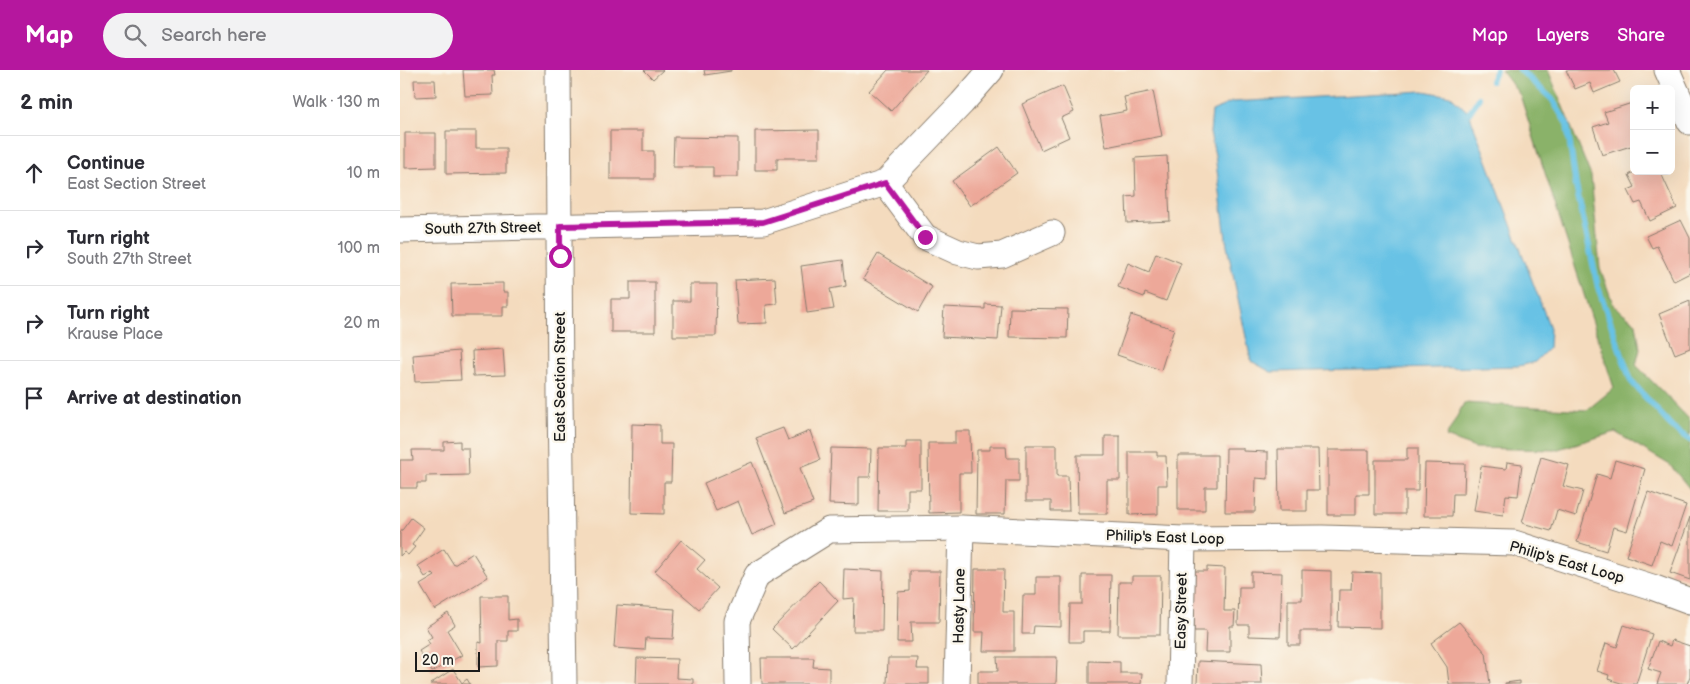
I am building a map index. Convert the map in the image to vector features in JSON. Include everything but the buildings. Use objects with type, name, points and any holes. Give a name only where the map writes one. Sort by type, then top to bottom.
[{"type":"street","name":"East Section Street","points":[[558,70],[564,684]]},
{"type":"street","name":"South 27th Street","points":[[400,230],[763,222],[885,183],[991,70]]},
{"type":"street","points":[[1667,70],[1690,122]]},
{"type":"street","points":[[885,183],[925,237],[958,252],[978,256],[1002,255],[1052,234]]},
{"type":"street","name":"Philip's East Loop","points":[[738,684],[737,621],[757,575],[829,530],[961,528],[1183,539],[1322,538],[1514,543],[1690,601]]},
{"type":"street","name":"Hasty Lane","points":[[958,684],[961,528]]},
{"type":"street","name":"Easy Street","points":[[1180,684],[1183,539]]},
{"type":"green space","points":[[1501,70],[1548,70],[1591,176],[1600,268],[1614,306],[1636,323],[1640,349],[1636,365],[1690,420],[1690,489],[1670,465],[1615,432],[1555,450],[1475,448],[1446,437],[1464,403],[1587,410],[1614,388],[1520,95]]},
{"type":"water","points":[[1423,91],[1451,96],[1469,113],[1550,328],[1549,348],[1535,362],[1519,366],[1271,372],[1251,361],[1227,246],[1215,155],[1210,133],[1212,111],[1232,102]]},
{"type":"waterway","points":[[1491,81],[1496,70]]},
{"type":"waterway","points":[[1520,70],[1552,99],[1567,124],[1576,186],[1598,287],[1631,381],[1674,429],[1690,440]]},
{"type":"waterway","points":[[1469,113],[1479,98]]},
{"type":"route","points":[[560,256],[560,226],[763,222],[885,183],[925,237]]}]
